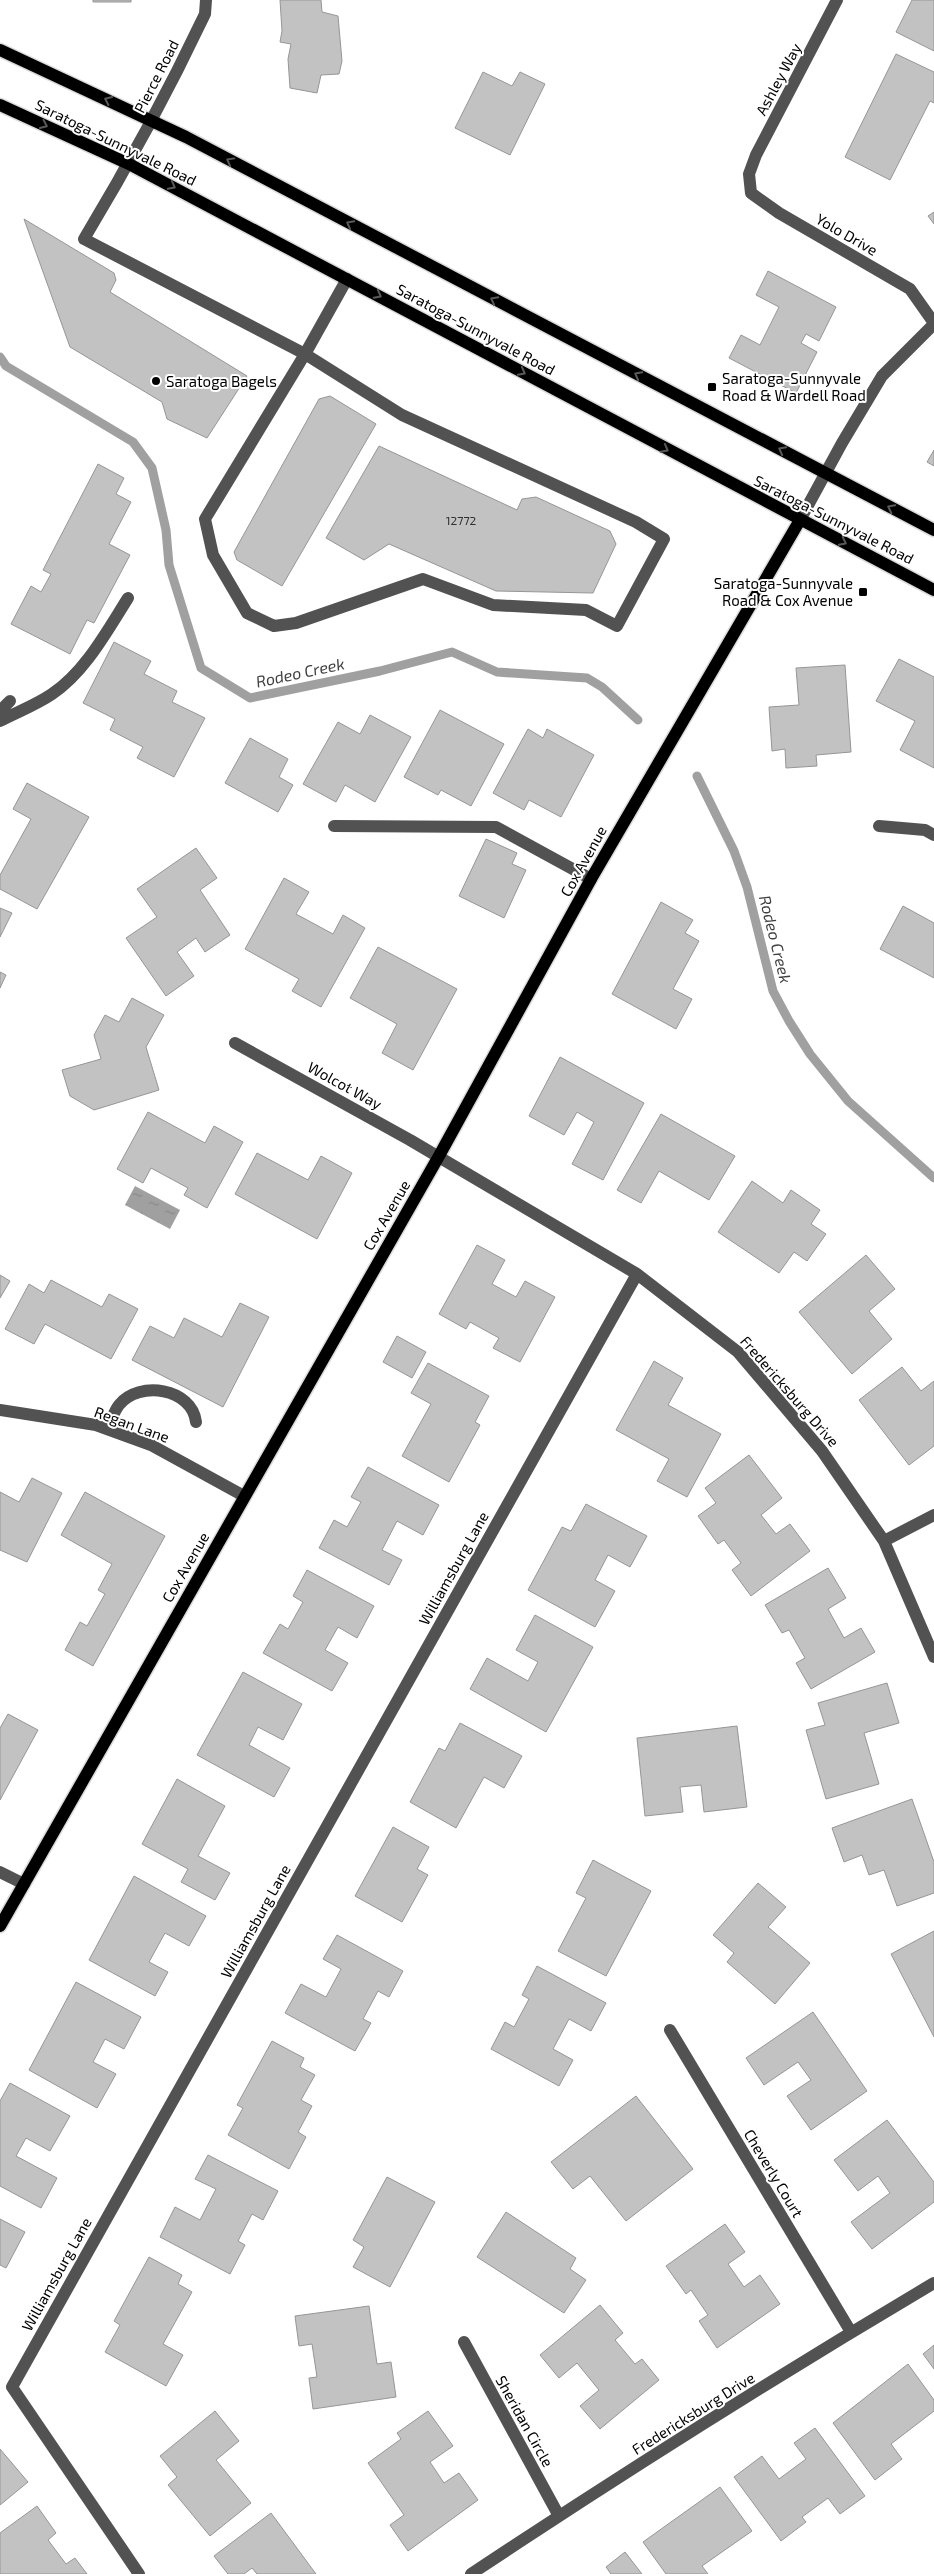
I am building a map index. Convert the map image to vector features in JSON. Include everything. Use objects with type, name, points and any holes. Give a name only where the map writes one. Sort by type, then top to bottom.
[{"type":"main road","points":[[0,50],[152,120],[934,530]]},
{"type":"main road","name":"Saratoga-Sunnyvale Road","points":[[0,104],[129,164],[934,590]]},
{"type":"main road","name":"Cox Avenue","points":[[0,1926],[439,1156],[591,879],[800,520]]},
{"type":"street","name":"Pierce Road","points":[[206,0],[205,14],[152,120],[129,164],[84,239],[305,354]]},
{"type":"street","name":"Ashley Way","points":[[748,174],[837,0]]},
{"type":"street","name":"Yolo Drive","points":[[748,174],[751,193],[780,213],[910,289],[934,324]]},
{"type":"street","points":[[305,354],[402,415],[602,506],[664,539],[617,626],[586,610],[493,605],[423,579],[296,623],[274,626],[248,613],[213,555],[205,519],[305,354],[347,279]]},
{"type":"street","points":[[800,520],[824,474],[882,376],[934,324]]},
{"type":"street","points":[[0,721],[53,694],[77,672],[128,598]]},
{"type":"street","points":[[0,711],[10,701]]},
{"type":"street","points":[[334,826],[496,827],[591,879]]},
{"type":"street","points":[[880,826],[925,830],[934,835]]},
{"type":"street","name":"Wolcot Way","points":[[235,1043],[439,1156]]},
{"type":"street","name":"Fredericksburg Drive","points":[[439,1156],[637,1274],[738,1352],[822,1451],[884,1541],[934,1657]]},
{"type":"street","name":"Williamsburg Lane","points":[[139,2574],[12,2387],[637,1274]]},
{"type":"street","points":[[107,1429],[119,1404],[136,1393],[150,1390],[168,1392],[183,1399],[195,1412],[196,1422]]},
{"type":"street","name":"Regan Lane","points":[[0,1410],[96,1425],[151,1445],[244,1496]]},
{"type":"street","points":[[884,1541],[934,1515]]},
{"type":"street","points":[[0,1872],[24,1884]]},
{"type":"street","name":"Cheverly Court","points":[[670,2030],[851,2332]]},
{"type":"street","name":"Fredericksburg Drive","points":[[471,2574],[559,2516],[851,2332],[934,2283]]},
{"type":"street","name":"Sheridan Circle","points":[[464,2342],[559,2516]]},
{"type":"water","points":[[135,1186],[180,1210],[170,1229],[125,1205]]},
{"type":"building","points":[[93,0],[131,0],[131,2],[93,2]]},
{"type":"building","points":[[280,0],[321,0],[322,12],[338,16],[342,61],[339,74],[321,75],[317,93],[290,88],[288,59],[291,44],[280,42],[282,31]]},
{"type":"building","points":[[912,0],[934,0],[934,51],[896,32]]},
{"type":"building","points":[[896,54],[934,72],[934,103],[930,101],[890,180],[845,157]]},
{"type":"building","points":[[483,72],[512,86],[520,72],[545,84],[510,155],[455,128]]},
{"type":"building","points":[[934,212],[934,224],[928,216]]},
{"type":"building","points":[[24,219],[114,273],[116,280],[110,292],[247,376],[207,438],[167,419],[162,402],[70,347]]},
{"type":"building","points":[[768,271],[836,307],[819,341],[806,334],[801,343],[817,352],[796,393],[729,358],[741,335],[760,345],[779,307],[756,295]]},
{"type":"building","points":[[330,396],[376,424],[282,586],[237,560],[234,552],[319,399]]},
{"type":"building","points":[[379,446],[517,510],[522,499],[536,497],[610,531],[616,544],[593,593],[496,591],[389,544],[364,560],[326,538]]},
{"type":"building","points":[[934,450],[934,466],[927,462]]},
{"type":"building","points":[[98,464],[124,478],[116,494],[131,502],[109,544],[130,555],[94,623],[87,620],[70,654],[11,624],[31,586],[41,592],[51,574],[43,570]]},
{"type":"building","points":[[114,642],[151,661],[144,674],[177,691],[172,702],[205,718],[174,777],[137,758],[143,747],[110,730],[115,719],[83,703]]},
{"type":"building","points":[[899,659],[934,677],[934,768],[900,750],[915,721],[876,701]]},
{"type":"building","points":[[845,665],[851,752],[816,755],[817,766],[786,768],[785,749],[772,751],[769,707],[799,705],[796,668]]},
{"type":"building","points":[[440,710],[504,744],[471,806],[441,790],[438,795],[404,777]]},
{"type":"building","points":[[370,715],[411,737],[375,802],[345,785],[336,802],[303,784],[338,722],[360,734]]},
{"type":"building","points":[[528,729],[543,738],[547,729],[594,755],[561,817],[529,800],[524,810],[493,793]]},
{"type":"building","points":[[250,738],[288,759],[279,777],[293,785],[278,812],[225,783]]},
{"type":"building","points":[[27,783],[89,817],[37,909],[0,889],[0,875],[31,819],[13,809]]},
{"type":"building","points":[[486,839],[517,853],[512,864],[526,870],[504,918],[459,896]]},
{"type":"building","points":[[196,848],[217,878],[200,890],[230,935],[205,952],[196,938],[177,952],[194,976],[166,996],[126,938],[157,917],[137,889]]},
{"type":"building","points":[[284,878],[309,892],[296,914],[333,934],[343,915],[365,928],[321,1007],[292,991],[299,979],[245,949]]},
{"type":"building","points":[[661,902],[693,920],[685,933],[699,941],[673,989],[692,999],[676,1029],[612,994]]},
{"type":"building","points":[[903,906],[934,923],[934,978],[880,949]]},
{"type":"building","points":[[0,908],[12,913],[0,937]]},
{"type":"building","points":[[378,947],[457,989],[413,1070],[382,1053],[397,1024],[350,998]]},
{"type":"building","points":[[0,972],[6,975],[0,988]]},
{"type":"building","points":[[132,998],[164,1015],[146,1047],[159,1090],[94,1110],[70,1096],[62,1070],[101,1059],[94,1035],[105,1015],[119,1022]]},
{"type":"building","points":[[560,1057],[644,1103],[603,1180],[572,1164],[594,1122],[577,1112],[564,1135],[529,1116]]},
{"type":"building","points":[[148,1112],[205,1143],[214,1126],[243,1142],[207,1208],[184,1195],[188,1188],[151,1168],[143,1183],[117,1169]]},
{"type":"building","points":[[661,1114],[735,1156],[709,1200],[659,1171],[641,1203],[617,1190]]},
{"type":"building","points":[[257,1153],[308,1180],[321,1156],[352,1173],[317,1239],[235,1194]]},
{"type":"building","points":[[752,1181],[783,1203],[791,1190],[820,1210],[811,1224],[826,1234],[807,1261],[794,1252],[779,1273],[718,1232]]},
{"type":"building","points":[[477,1245],[505,1260],[492,1284],[516,1297],[525,1281],[555,1297],[520,1362],[493,1348],[499,1338],[470,1322],[466,1329],[439,1314]]},
{"type":"building","points":[[866,1255],[895,1289],[869,1311],[892,1339],[852,1374],[799,1312]]},
{"type":"building","points":[[0,1275],[10,1281],[0,1298]]},
{"type":"building","points":[[51,1280],[102,1307],[109,1294],[138,1309],[111,1359],[45,1324],[34,1344],[5,1329],[29,1284],[44,1293]]},
{"type":"building","points":[[240,1303],[269,1317],[223,1407],[132,1360],[150,1326],[174,1338],[184,1318],[222,1337]]},
{"type":"building","points":[[397,1336],[426,1352],[412,1378],[383,1362]]},
{"type":"building","points":[[654,1361],[683,1378],[668,1405],[721,1434],[687,1497],[657,1481],[669,1459],[616,1430]]},
{"type":"building","points":[[428,1363],[489,1396],[475,1422],[480,1425],[449,1482],[402,1456],[431,1404],[411,1393]]},
{"type":"building","points":[[902,1367],[921,1391],[934,1381],[934,1446],[909,1465],[859,1400]]},
{"type":"building","points":[[749,1455],[782,1498],[761,1515],[776,1534],[790,1524],[810,1551],[751,1596],[732,1570],[741,1563],[724,1540],[718,1544],[698,1516],[716,1503],[705,1488]]},
{"type":"building","points":[[368,1467],[439,1505],[423,1535],[397,1521],[382,1550],[402,1560],[389,1585],[319,1548],[334,1520],[347,1527],[361,1502],[351,1497]]},
{"type":"building","points":[[32,1478],[62,1493],[27,1562],[0,1550],[0,1492],[19,1502]]},
{"type":"building","points":[[85,1492],[165,1536],[93,1666],[65,1650],[80,1622],[87,1626],[105,1594],[98,1590],[112,1564],[61,1535]]},
{"type":"building","points":[[586,1504],[647,1536],[630,1567],[608,1555],[595,1580],[615,1591],[595,1627],[528,1590],[562,1527],[571,1531]]},
{"type":"building","points":[[828,1568],[846,1598],[828,1609],[844,1638],[861,1628],[875,1652],[811,1689],[796,1663],[805,1658],[789,1630],[782,1633],[765,1605]]},
{"type":"building","points":[[307,1570],[374,1606],[357,1638],[338,1627],[325,1650],[348,1663],[332,1691],[263,1653],[280,1624],[288,1629],[303,1602],[293,1596]]},
{"type":"building","points":[[535,1615],[593,1647],[546,1732],[470,1689],[487,1658],[528,1681],[538,1662],[516,1650]]},
{"type":"building","points":[[243,1672],[302,1704],[283,1740],[258,1727],[249,1745],[290,1768],[274,1797],[197,1755]]},
{"type":"building","points":[[887,1683],[899,1723],[864,1733],[879,1784],[826,1799],[806,1730],[825,1725],[818,1703]]},
{"type":"building","points":[[8,1714],[38,1730],[0,1800],[0,1728]]},
{"type":"building","points":[[460,1723],[522,1756],[504,1788],[484,1777],[456,1828],[410,1802],[439,1748],[445,1751]]},
{"type":"building","points":[[737,1726],[747,1807],[704,1812],[701,1785],[680,1787],[683,1812],[645,1816],[637,1738]]},
{"type":"building","points":[[177,1779],[225,1806],[198,1856],[230,1873],[215,1900],[181,1882],[188,1869],[142,1844]]},
{"type":"building","points":[[912,1799],[934,1862],[934,1893],[897,1906],[884,1870],[869,1875],[862,1855],[844,1862],[832,1828]]},
{"type":"building","points":[[393,1827],[429,1847],[417,1869],[428,1875],[402,1922],[355,1896]]},
{"type":"building","points":[[593,1860],[651,1891],[606,1976],[558,1951],[586,1898],[576,1893]]},
{"type":"building","points":[[134,1876],[206,1916],[189,1946],[165,1933],[149,1962],[168,1972],[155,1996],[89,1960]]},
{"type":"building","points":[[758,1883],[786,1907],[768,1927],[810,1963],[775,2004],[727,1962],[734,1953],[713,1935]]},
{"type":"building","points":[[934,1931],[934,2037],[891,1954]]},
{"type":"building","points":[[337,1935],[403,1971],[389,1997],[378,1991],[363,2019],[371,2023],[355,2051],[285,2013],[301,1984],[326,1997],[341,1969],[323,1959]]},
{"type":"building","points":[[537,1966],[606,2003],[591,2031],[569,2019],[553,2049],[573,2060],[559,2086],[491,2049],[505,2022],[514,2027],[529,1999],[522,1995]]},
{"type":"building","points":[[76,1982],[141,2017],[124,2049],[105,2039],[93,2062],[116,2074],[97,2108],[29,2070]]},
{"type":"building","points":[[813,2012],[867,2091],[811,2130],[787,2096],[811,2080],[798,2062],[764,2085],[746,2058]]},
{"type":"building","points":[[272,2041],[304,2058],[300,2067],[315,2075],[301,2100],[312,2106],[298,2132],[306,2137],[289,2169],[228,2135],[243,2108],[237,2105]]},
{"type":"building","points":[[10,2083],[70,2116],[50,2151],[26,2138],[16,2156],[57,2178],[41,2208],[0,2186],[0,2101]]},
{"type":"building","points":[[636,2096],[693,2169],[626,2221],[590,2176],[573,2189],[551,2162]]},
{"type":"building","points":[[887,2120],[934,2182],[934,2202],[872,2249],[851,2222],[890,2193],[878,2176],[858,2191],[834,2160]]},
{"type":"building","points":[[208,2155],[278,2191],[263,2220],[252,2214],[238,2241],[245,2245],[230,2274],[160,2237],[175,2207],[200,2220],[216,2189],[195,2179]]},
{"type":"building","points":[[387,2177],[435,2202],[390,2287],[353,2267],[364,2247],[353,2240]]},
{"type":"building","points":[[506,2212],[576,2258],[570,2269],[586,2280],[564,2313],[477,2257]]},
{"type":"building","points":[[0,2219],[25,2232],[6,2268],[0,2265]]},
{"type":"building","points":[[725,2224],[745,2252],[728,2264],[744,2287],[760,2275],[780,2304],[717,2348],[699,2321],[708,2315],[691,2290],[686,2294],[666,2266]]},
{"type":"building","points":[[149,2257],[182,2275],[178,2284],[192,2292],[163,2344],[183,2355],[166,2386],[105,2352],[120,2325],[114,2321]]},
{"type":"building","points":[[600,2305],[623,2333],[615,2340],[635,2364],[642,2359],[659,2380],[600,2429],[580,2406],[599,2390],[577,2363],[559,2378],[540,2355]]},
{"type":"building","points":[[369,2306],[377,2364],[391,2362],[396,2397],[313,2409],[309,2378],[317,2377],[312,2344],[299,2346],[295,2316]]},
{"type":"building","points":[[934,2345],[934,2369],[923,2354]]},
{"type":"building","points":[[908,2364],[934,2400],[934,2411],[891,2444],[902,2459],[875,2480],[833,2423]]},
{"type":"building","points":[[215,2411],[239,2441],[216,2460],[251,2503],[210,2536],[168,2485],[177,2477],[160,2456]]},
{"type":"building","points":[[428,2411],[453,2446],[430,2462],[444,2483],[459,2473],[478,2500],[408,2551],[390,2525],[404,2515],[368,2463],[401,2439],[397,2433]]},
{"type":"building","points":[[815,2428],[865,2496],[840,2514],[828,2498],[802,2517],[806,2522],[781,2541],[734,2477],[762,2456],[779,2479],[806,2459],[794,2443]]},
{"type":"building","points":[[0,2449],[28,2482],[0,2505]]},
{"type":"building","points":[[720,2487],[752,2531],[702,2566],[708,2574],[666,2574],[643,2542]]},
{"type":"building","points":[[37,2506],[56,2533],[48,2540],[66,2564],[75,2558],[87,2574],[0,2574],[0,2533]]},
{"type":"building","points":[[271,2513],[316,2574],[257,2574],[252,2568],[244,2574],[228,2574],[214,2556]]},
{"type":"building","points":[[625,2552],[642,2574],[611,2574],[606,2567]]},
{"type":"waterway","name":"Rodeo Creek","points":[[0,357],[6,366],[133,442],[152,468],[166,530],[169,565],[201,668],[250,698],[380,671],[452,652],[497,672],[587,678],[602,687],[638,720]]},
{"type":"waterway","name":"Rodeo Creek","points":[[697,776],[734,851],[747,887],[773,991],[789,1021],[810,1054],[848,1101],[934,1178]]},
{"type":"place","name":"Saratoga Bagels","points":[[156,381]]},
{"type":"place","name":"Saratoga-Sunnyvale Road & Wardell Road","points":[[712,387]]},
{"type":"place","name":"Saratoga-Sunnyvale Road & Cox Avenue","points":[[863,592]]}]
